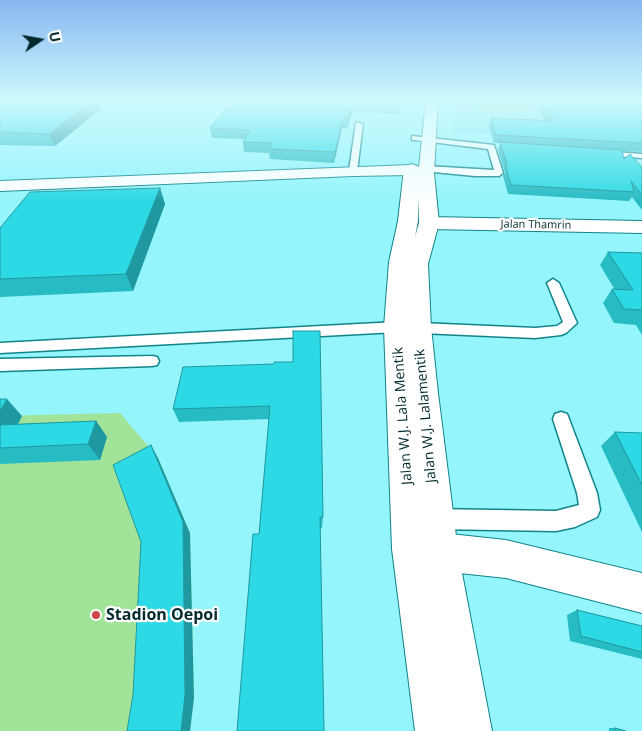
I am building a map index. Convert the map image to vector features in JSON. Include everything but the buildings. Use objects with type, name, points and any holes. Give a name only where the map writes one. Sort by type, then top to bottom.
[{"type":"main road","name":"Jalan W.J. Lala Mentik","points":[[422,134],[418,222],[400,262],[408,327],[439,731]]},
{"type":"main road","points":[[422,138],[423,134]]},
{"type":"main road","points":[[0,186],[353,171],[421,171]]},
{"type":"main road","name":"Jalan Thamrin","points":[[418,222],[642,227]]},
{"type":"main road","points":[[468,731],[424,534],[506,559],[642,593]]},
{"type":"lane","points":[[353,171],[358,134]]},
{"type":"lane","points":[[422,138],[496,146]]},
{"type":"lane","points":[[421,171],[497,174],[493,151],[486,145]]},
{"type":"lane","points":[[593,153],[642,156]]},
{"type":"lane","points":[[0,348],[408,327],[535,332],[561,330],[570,323],[553,283]]},
{"type":"lane","points":[[42,364],[53,345]]},
{"type":"lane","points":[[0,365],[152,361]]},
{"type":"lane","points":[[424,534],[556,521],[576,517],[590,510],[561,419]]},
{"type":"shaded area","points":[[491,134],[642,134],[642,142]]},
{"type":"green space","name":"Stadion Oepoi","points":[[120,413],[158,458],[190,533],[194,698],[190,731],[0,731],[0,416]]},
{"type":"place","name":"Stadion Oepoi","points":[[96,615]]}]
